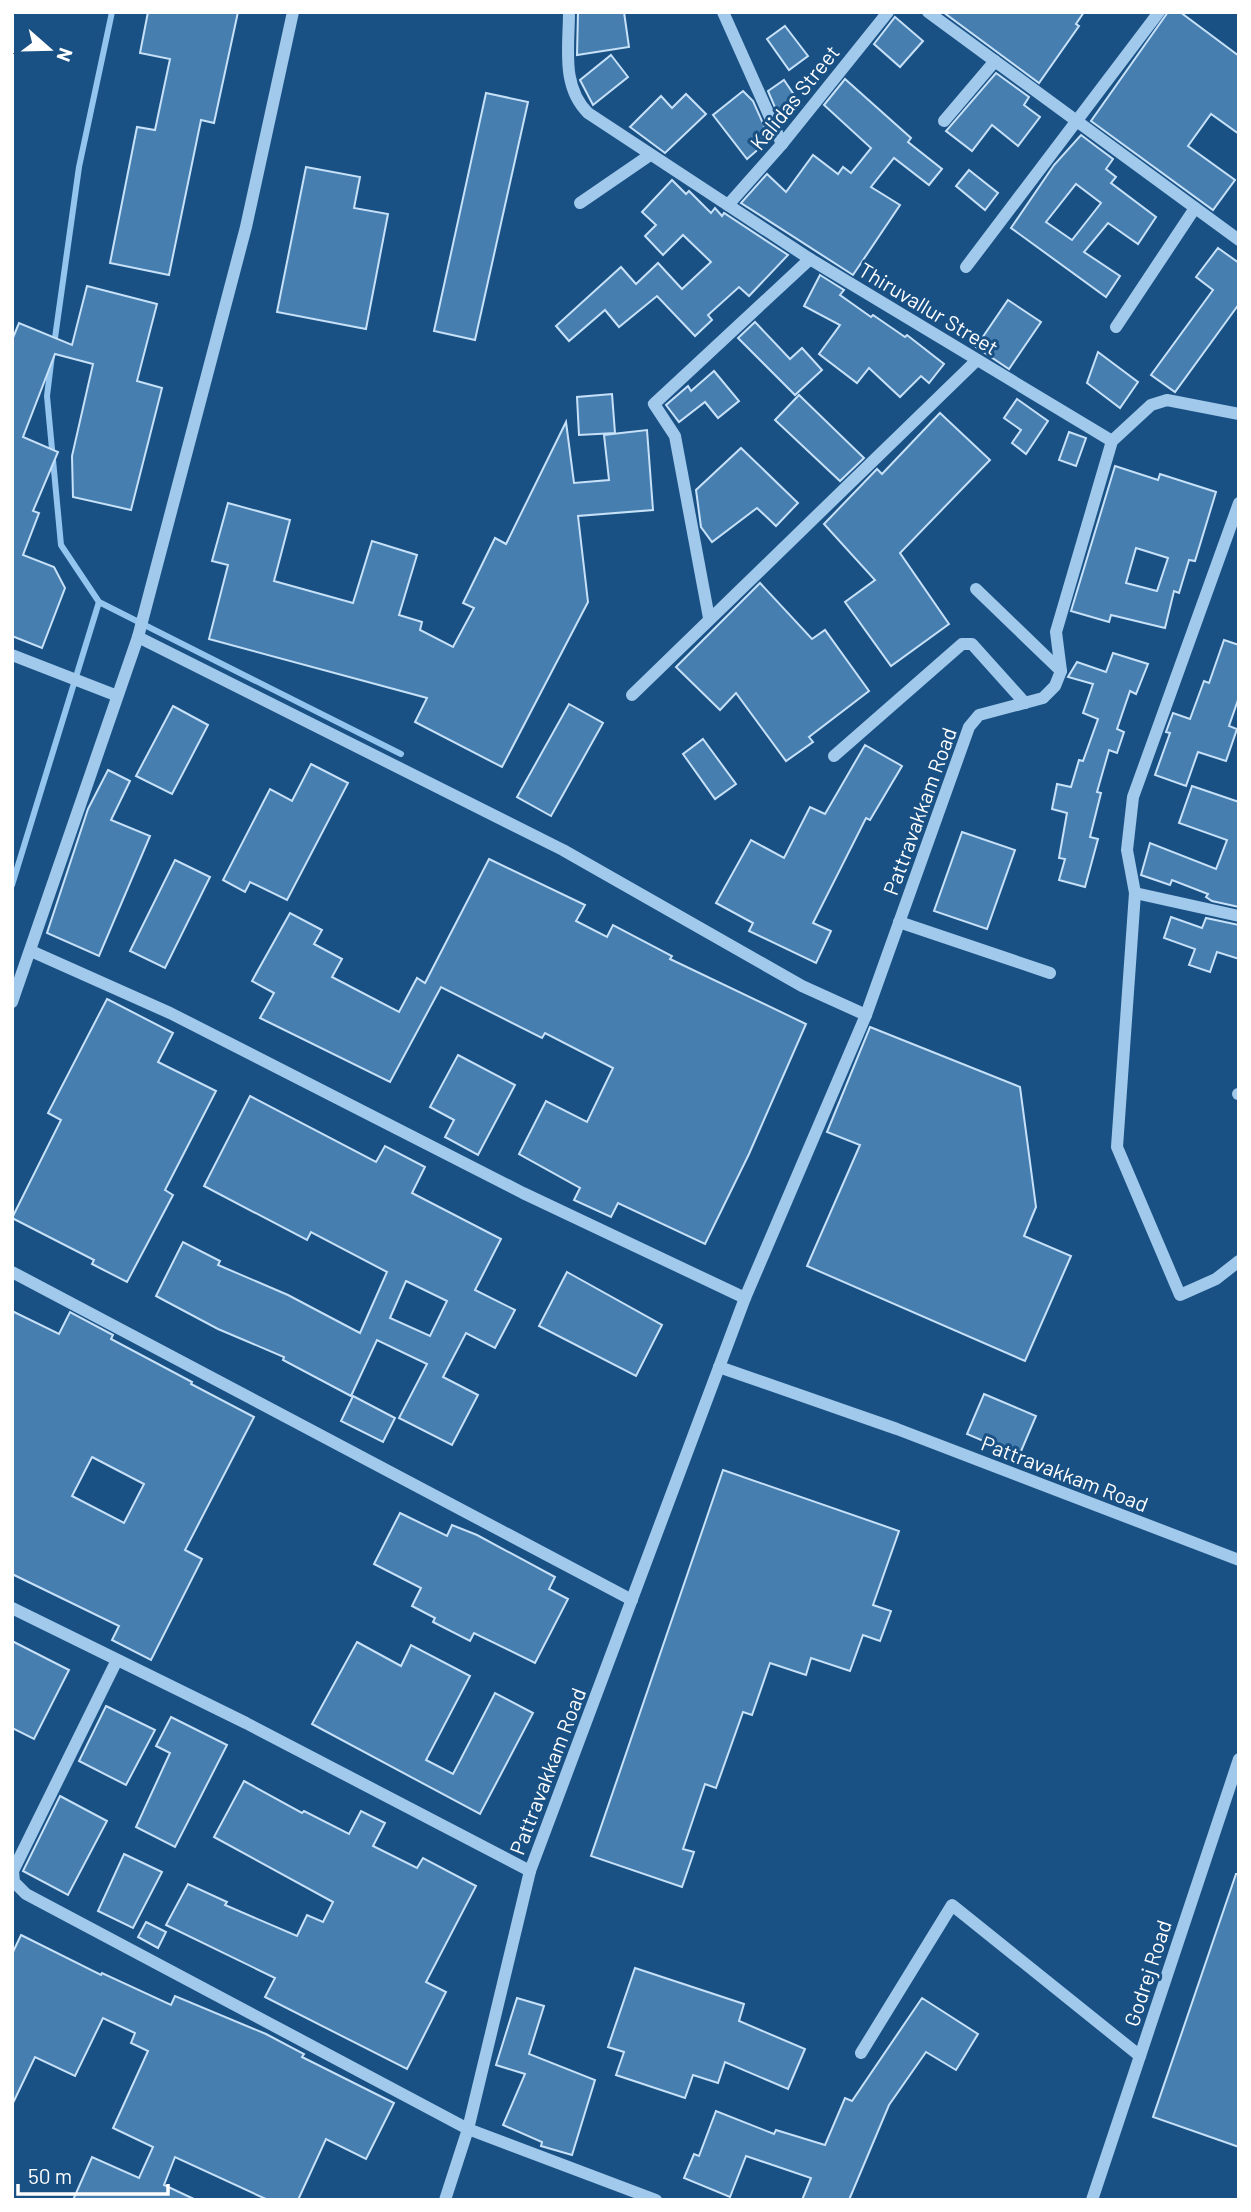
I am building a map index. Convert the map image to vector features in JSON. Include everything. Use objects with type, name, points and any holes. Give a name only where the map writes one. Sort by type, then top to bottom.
[{"type":"street","points":[[12,1002],[138,637],[246,227],[293,12]]},
{"type":"street","name":"Thiruvallur Street","points":[[569,12],[569,80],[574,99],[588,113],[810,259],[1112,440]]},
{"type":"street","points":[[723,12],[782,144]]},
{"type":"street","name":"Kalidas Street","points":[[728,205],[782,144],[888,12]]},
{"type":"street","points":[[928,12],[1239,240]]},
{"type":"street","points":[[966,267],[1159,12]]},
{"type":"street","points":[[944,121],[995,61]]},
{"type":"street","points":[[580,203],[650,155]]},
{"type":"street","points":[[1116,327],[1195,208]]},
{"type":"street","points":[[709,618],[675,436],[654,404],[810,259]]},
{"type":"street","points":[[632,695],[977,360]]},
{"type":"street","points":[[1061,671],[1056,632],[1112,440],[1151,405],[1167,400],[1239,414]]},
{"type":"street","points":[[1239,503],[1133,797],[1126,850],[1135,893],[1117,1146],[1180,1295],[1216,1279],[1239,1261]]},
{"type":"street","points":[[976,589],[1061,671]]},
{"type":"street","points":[[138,637],[563,850],[802,986],[866,1015]]},
{"type":"street","points":[[834,756],[962,644],[972,644],[1025,703]]},
{"type":"street","points":[[12,656],[116,695]]},
{"type":"street","name":"Pattravakkam Road","points":[[445,2200],[468,2129],[530,1871],[745,1298],[866,1015],[969,727],[979,716],[1043,698],[1055,686],[1061,671]]},
{"type":"street","points":[[1135,893],[1239,916]]},
{"type":"street","points":[[899,922],[1050,973]]},
{"type":"street","points":[[31,951],[170,1013],[523,1193],[745,1298]]},
{"type":"street","points":[[12,1272],[632,1600]]},
{"type":"street","name":"Pattravakkam Road","points":[[719,1367],[897,1429],[1239,1560]]},
{"type":"street","points":[[12,1608],[530,1871]]},
{"type":"street","points":[[117,1660],[13,1871],[14,1882],[26,1894],[468,2129],[656,2200]]},
{"type":"street","name":"Godrej Road","points":[[1091,2200],[1239,1759]]},
{"type":"street","points":[[861,2053],[952,1905],[1140,2056]]},
{"type":"building","points":[[148,12],[238,12],[214,123],[201,120],[169,275],[110,263],[137,127],[155,130],[170,59],[140,53]]},
{"type":"building","points":[[578,12],[624,12],[629,47],[577,55]]},
{"type":"building","points":[[943,12],[1084,12],[1076,24],[1079,26],[1039,83]]},
{"type":"building","points":[[1168,12],[1180,12],[1239,56],[1239,134],[1211,114],[1188,146],[1235,180],[1213,210],[1091,121]]},
{"type":"building","points":[[895,17],[923,41],[900,67],[874,44]]},
{"type":"building","points":[[785,26],[808,56],[789,70],[767,39]]},
{"type":"building","points":[[611,55],[628,77],[593,105],[580,80]]},
{"type":"building","points":[[996,73],[1029,97],[1024,105],[1040,117],[1018,146],[992,125],[972,151],[946,131]]},
{"type":"building","points":[[845,79],[911,138],[908,142],[942,169],[929,185],[894,158],[871,187],[900,205],[853,275],[741,203],[767,174],[786,192],[813,155],[838,174],[843,167],[851,173],[871,148],[824,105]]},
{"type":"building","points":[[784,80],[801,105],[780,119],[768,91]]},
{"type":"building","points":[[743,91],[753,101],[770,139],[747,159],[713,115]]},
{"type":"building","points":[[486,93],[528,102],[475,340],[434,331]]},
{"type":"building","points":[[686,94],[706,114],[665,153],[630,127],[661,96],[672,108]]},
{"type":"building","points":[[1081,135],[1113,159],[1106,169],[1116,177],[1111,183],[1156,217],[1138,244],[1108,223],[1084,252],[1120,276],[1106,297],[1011,228],[1054,165]],"holes":[[[1076,184],[1101,203],[1072,240],[1046,222]]]},
{"type":"building","points":[[306,167],[360,177],[354,208],[388,214],[366,329],[277,312]]},
{"type":"building","points":[[969,170],[998,193],[985,210],[956,186]]},
{"type":"building","points":[[672,180],[686,194],[689,191],[711,213],[715,208],[722,216],[724,213],[788,255],[749,296],[739,287],[708,315],[712,320],[695,336],[657,296],[619,327],[605,310],[569,341],[556,326],[621,267],[636,284],[658,263],[682,289],[711,262],[683,235],[663,255],[645,236],[656,225],[642,212]]},
{"type":"building","points":[[1218,248],[1239,263],[1239,304],[1175,392],[1151,375],[1213,290],[1196,277]]},
{"type":"building","points":[[820,275],[844,290],[840,295],[871,317],[873,315],[905,337],[907,335],[944,364],[929,383],[921,376],[900,397],[869,368],[857,383],[819,354],[840,325],[804,306]]},
{"type":"building","points":[[87,286],[157,304],[137,381],[162,388],[131,510],[73,497],[72,456],[93,364],[55,354],[23,437],[58,452],[33,511],[39,513],[23,555],[54,567],[65,588],[42,648],[12,636],[12,340],[19,323],[72,345]]},
{"type":"building","points":[[1008,300],[1041,322],[1009,369],[976,347]]},
{"type":"building","points":[[755,322],[790,359],[802,348],[822,370],[795,395],[738,338]]},
{"type":"building","points":[[1098,352],[1138,382],[1120,408],[1087,383]]},
{"type":"building","points":[[714,371],[739,401],[718,418],[705,402],[679,422],[666,405],[688,386],[691,391]]},
{"type":"building","points":[[612,394],[615,433],[579,435],[577,397]]},
{"type":"building","points":[[799,395],[864,458],[840,481],[775,420]]},
{"type":"building","points":[[1017,399],[1048,421],[1026,454],[1012,443],[1021,430],[1004,418]]},
{"type":"building","points":[[940,413],[990,460],[900,553],[949,624],[891,666],[845,602],[875,580],[824,524],[877,469],[882,474]]},
{"type":"building","points":[[566,422],[574,483],[609,480],[604,435],[647,430],[653,510],[578,516],[588,602],[502,767],[415,722],[427,698],[209,639],[228,565],[212,561],[228,503],[290,520],[274,581],[353,603],[372,541],[417,555],[399,615],[422,622],[420,630],[453,647],[474,608],[463,603],[495,538],[506,544]]},
{"type":"building","points":[[1069,432],[1086,438],[1076,466],[1059,460]]},
{"type":"building","points":[[741,448],[798,503],[776,526],[757,508],[712,542],[701,527],[696,490]]},
{"type":"building","points":[[1115,466],[1158,480],[1160,474],[1216,492],[1195,561],[1189,560],[1179,593],[1174,591],[1165,628],[1111,615],[1109,622],[1071,611]],"holes":[[[1136,548],[1168,558],[1157,591],[1126,583]]]},
{"type":"building","points":[[760,583],[812,639],[825,630],[869,691],[809,737],[813,742],[786,761],[736,693],[720,710],[676,667]]},
{"type":"building","points":[[1224,640],[1239,645],[1239,697],[1229,726],[1237,729],[1226,761],[1198,752],[1186,786],[1155,775],[1170,733],[1166,732],[1173,713],[1190,719],[1204,681],[1209,683]]},
{"type":"building","points":[[1113,653],[1148,664],[1136,694],[1130,691],[1117,729],[1124,732],[1117,753],[1109,750],[1097,792],[1101,793],[1090,837],[1098,839],[1085,887],[1059,880],[1065,859],[1059,858],[1067,813],[1052,809],[1057,784],[1071,787],[1079,760],[1083,761],[1098,719],[1083,713],[1093,684],[1068,677],[1077,662],[1106,672]]},
{"type":"building","points":[[569,704],[603,723],[551,816],[517,797]]},
{"type":"building","points":[[173,706],[208,725],[172,794],[136,776]]},
{"type":"building","points":[[703,739],[736,784],[715,799],[683,754]]},
{"type":"building","points":[[865,745],[902,766],[870,820],[866,818],[813,923],[831,931],[816,963],[749,931],[753,923],[716,903],[751,840],[784,858],[810,807],[825,814]]},
{"type":"building","points":[[311,764],[348,783],[287,900],[250,882],[245,892],[223,880],[270,789],[292,801]]},
{"type":"building","points":[[108,770],[130,781],[111,820],[150,836],[99,956],[47,933],[88,809]]},
{"type":"building","points":[[1192,786],[1239,802],[1239,907],[1212,901],[1206,897],[1208,894],[1172,880],[1170,885],[1141,875],[1150,843],[1216,869],[1227,840],[1179,823]]},
{"type":"building","points":[[962,832],[1015,850],[987,929],[934,911]]},
{"type":"building","points":[[489,859],[585,905],[576,921],[607,937],[613,925],[672,956],[670,959],[806,1024],[749,1154],[705,1244],[618,1203],[611,1217],[574,1200],[580,1188],[519,1154],[546,1101],[587,1122],[613,1068],[545,1033],[542,1038],[441,987],[390,1082],[260,1018],[274,993],[252,981],[290,913],[322,930],[314,944],[342,959],[332,977],[399,1012],[417,978],[425,983]]},
{"type":"building","points":[[175,860],[210,877],[165,968],[130,951]]},
{"type":"building","points":[[1171,917],[1202,928],[1206,918],[1239,925],[1239,959],[1217,952],[1210,972],[1189,965],[1195,949],[1164,938]]},
{"type":"building","points":[[107,999],[173,1033],[158,1062],[216,1091],[165,1190],[173,1195],[127,1282],[92,1264],[94,1260],[12,1218],[61,1120],[48,1113]]},
{"type":"building","points":[[870,1027],[1020,1087],[1036,1207],[1024,1236],[1071,1256],[1025,1361],[807,1266],[860,1145],[827,1132]]},
{"type":"building","points":[[458,1055],[515,1085],[478,1155],[445,1137],[454,1120],[430,1107]]},
{"type":"building","points":[[250,1096],[376,1162],[385,1146],[425,1167],[412,1193],[501,1239],[475,1290],[515,1310],[495,1348],[466,1333],[443,1377],[478,1395],[452,1445],[399,1418],[427,1364],[377,1340],[351,1396],[283,1360],[284,1357],[218,1329],[156,1296],[183,1242],[220,1261],[218,1265],[288,1295],[360,1333],[387,1272],[311,1232],[307,1240],[204,1186]],"holes":[[[406,1281],[447,1301],[430,1336],[390,1318]]]},
{"type":"building","points":[[567,1272],[662,1325],[636,1376],[539,1326]]},
{"type":"building","points":[[12,1311],[59,1334],[70,1312],[113,1335],[111,1339],[254,1417],[185,1550],[202,1559],[151,1660],[112,1640],[119,1626],[12,1574]],"holes":[[[92,1457],[144,1484],[124,1523],[72,1496]]]},
{"type":"building","points":[[984,1394],[1036,1416],[1019,1456],[967,1434]]},
{"type":"building","points":[[353,1396],[395,1418],[383,1442],[341,1421]]},
{"type":"building","points":[[723,1470],[899,1531],[873,1605],[891,1611],[880,1641],[863,1635],[850,1671],[811,1658],[806,1675],[770,1663],[752,1715],[743,1712],[716,1788],[705,1784],[683,1849],[694,1852],[682,1887],[591,1856]]},
{"type":"building","points":[[400,1513],[447,1536],[452,1525],[477,1535],[555,1577],[549,1589],[568,1599],[535,1663],[474,1633],[470,1641],[433,1622],[435,1618],[412,1606],[421,1588],[374,1564]]},
{"type":"building","points":[[12,1641],[69,1670],[34,1739],[12,1728]]},
{"type":"building","points":[[357,1642],[401,1666],[411,1645],[470,1676],[426,1760],[453,1774],[495,1693],[533,1713],[480,1814],[312,1724]]},
{"type":"building","points":[[106,1706],[155,1730],[126,1785],[79,1761]]},
{"type":"building","points":[[171,1717],[227,1745],[175,1847],[136,1827],[170,1753],[156,1746]]},
{"type":"building","points":[[244,1781],[302,1813],[304,1811],[349,1834],[361,1811],[385,1823],[373,1846],[417,1868],[423,1858],[476,1886],[426,1982],[446,1992],[407,2069],[265,1997],[275,1978],[166,1925],[188,1884],[227,1902],[225,1905],[297,1936],[307,1915],[323,1922],[333,1902],[214,1837]]},
{"type":"building","points":[[60,1796],[107,1821],[68,1895],[23,1871]]},
{"type":"building","points":[[124,1854],[162,1872],[133,1928],[98,1911]]},
{"type":"building","points":[[1236,1874],[1239,1874],[1239,2147],[1153,2117]]},
{"type":"building","points":[[146,1922],[166,1932],[158,1948],[138,1937]]},
{"type":"building","points":[[21,1935],[101,1975],[102,1973],[171,2005],[175,1996],[266,2034],[304,2054],[302,2057],[394,2103],[366,2159],[326,2139],[298,2200],[268,2200],[175,2157],[164,2185],[196,2200],[73,2200],[92,2157],[139,2178],[153,2147],[113,2128],[148,2051],[131,2043],[135,2033],[103,2018],[75,2076],[35,2057],[12,2105],[12,1954]]},
{"type":"building","points":[[635,1968],[744,2004],[739,2021],[805,2049],[788,2089],[725,2062],[718,2083],[693,2075],[685,2098],[616,2075],[624,2052],[608,2047]]},
{"type":"building","points":[[517,1998],[544,2006],[529,2054],[595,2080],[572,2155],[541,2146],[542,2142],[503,2125],[525,2074],[496,2065]]},
{"type":"building","points":[[922,1998],[978,2034],[956,2070],[926,2052],[889,2105],[849,2200],[802,2200],[811,2178],[746,2156],[730,2197],[684,2178],[694,2154],[699,2156],[716,2111],[774,2134],[776,2130],[825,2145],[845,2098],[852,2101]]},
{"type":"waterway","points":[[54,345],[79,167],[112,12]]},
{"type":"waterway","points":[[52,355],[47,396],[61,545],[99,602],[401,754]]},
{"type":"waterway","points":[[12,885],[99,602]]}]
